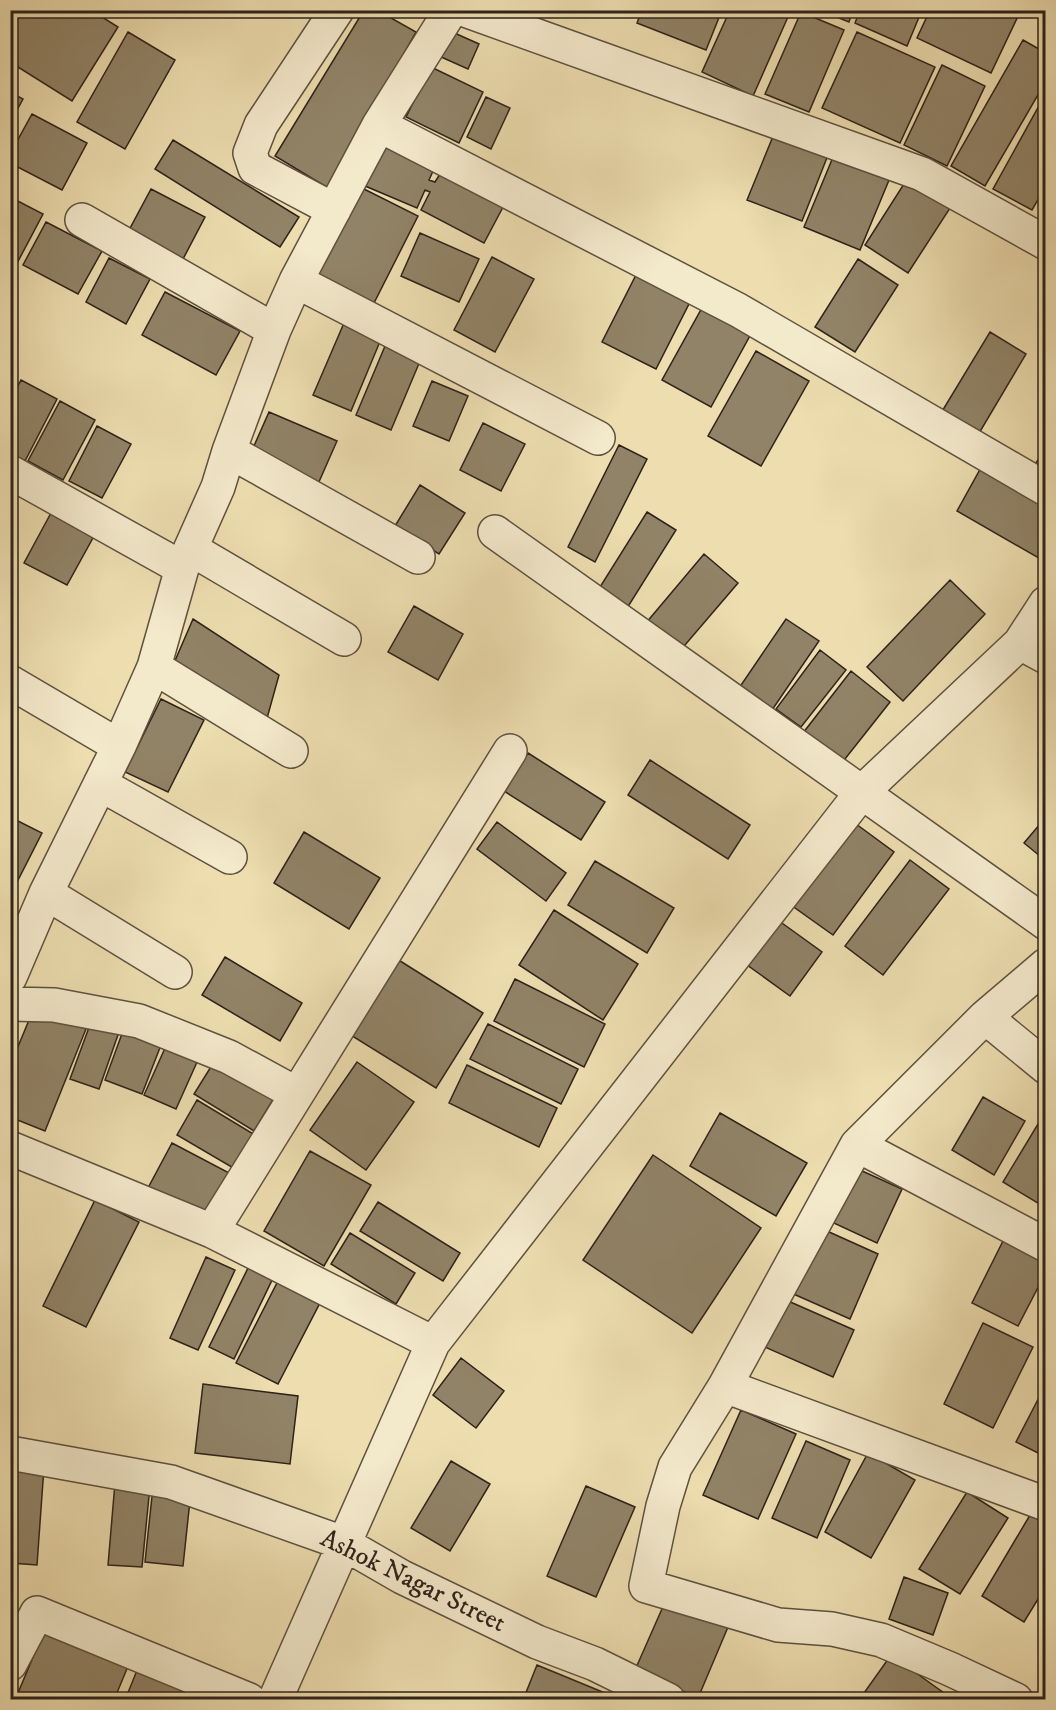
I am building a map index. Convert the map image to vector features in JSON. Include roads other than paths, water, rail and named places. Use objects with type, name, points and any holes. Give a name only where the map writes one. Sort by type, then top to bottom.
[{"type":"street","points":[[334,210],[255,168],[250,153],[261,125],[338,10]]},
{"type":"street","points":[[10,977],[46,893],[119,746],[154,667],[187,558],[218,487],[274,330],[296,281],[379,125],[452,10]]},
{"type":"street","points":[[465,10],[922,174],[1046,243]]},
{"type":"street","points":[[379,125],[738,310],[1046,489]]},
{"type":"street","points":[[82,220],[274,330]]},
{"type":"street","points":[[296,281],[598,438]]},
{"type":"street","points":[[229,451],[418,557]]},
{"type":"street","points":[[10,472],[187,558],[344,639]]},
{"type":"street","points":[[495,532],[1046,923]]},
{"type":"street","points":[[275,1700],[432,1342],[862,792],[1033,650],[1046,603]]},
{"type":"street","points":[[154,667],[291,751]]},
{"type":"street","points":[[10,682],[119,746]]},
{"type":"street","points":[[212,1231],[510,751]]},
{"type":"street","points":[[100,784],[230,857]]},
{"type":"street","points":[[46,893],[176,972]]},
{"type":"street","points":[[1016,1700],[881,1640],[832,1629],[778,1625],[646,1586],[663,1506],[675,1467],[725,1386],[857,1145],[985,1017],[1046,964]]},
{"type":"street","points":[[10,1004],[54,1005],[139,1021],[229,1057],[297,1094]]},
{"type":"street","points":[[985,1017],[1046,1067]]},
{"type":"street","points":[[857,1145],[1046,1245]]},
{"type":"street","points":[[10,1148],[212,1231],[432,1342]]},
{"type":"street","points":[[725,1386],[1046,1504]]},
{"type":"street","name":"Ashok Nagar Street","points":[[10,1453],[171,1482],[343,1542],[402,1577],[537,1642],[596,1664],[668,1700]]},
{"type":"street","points":[[10,1664],[36,1613],[249,1700]]}]
